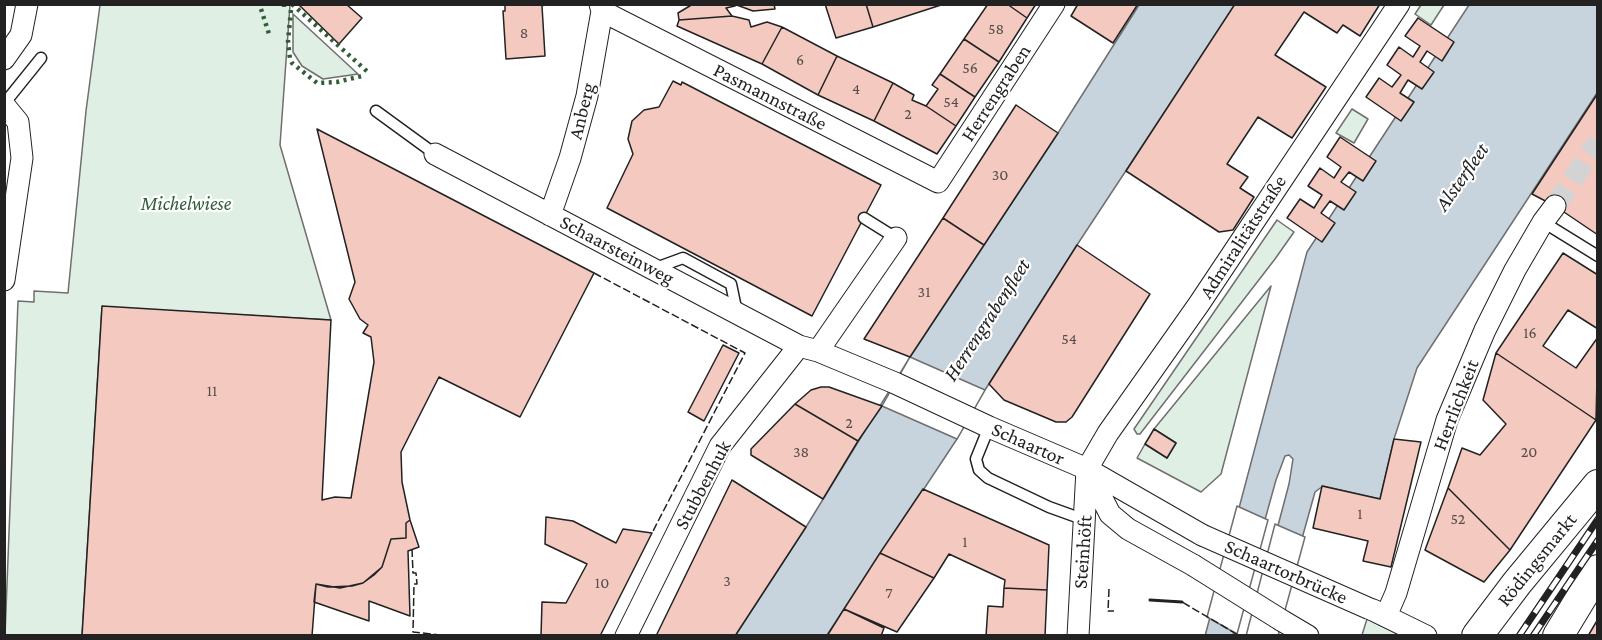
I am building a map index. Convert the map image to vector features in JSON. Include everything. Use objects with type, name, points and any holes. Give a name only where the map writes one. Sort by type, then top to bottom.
[{"type":"main road","name":"Rödingsmarkt","points":[[1477,636],[1517,583],[1598,485]]},
{"type":"main road","points":[[1558,636],[1598,570]]},
{"type":"street","points":[[4,59],[21,35],[27,4]]},
{"type":"street","name":"Herrengraben","points":[[938,182],[1054,4]]},
{"type":"street","name":"Admiralitätstraße","points":[[1087,469],[1108,433],[1199,304],[1399,4]]},
{"type":"street","name":"Pasmannstraße","points":[[608,7],[938,182]]},
{"type":"street","name":"Anberg","points":[[550,215],[570,158],[608,7]]},
{"type":"street","points":[[4,105],[18,122],[22,158],[4,280]]},
{"type":"street","name":"Schaarsteinweg","points":[[435,154],[737,313],[808,348],[895,383]]},
{"type":"street","name":"Herrlichkeit","points":[[1378,612],[1396,593],[1447,420],[1485,330],[1515,270],[1549,214]]},
{"type":"street","points":[[808,348],[896,238]]},
{"type":"street","name":"Stubbenhuk","points":[[626,636],[720,446],[808,348]]},
{"type":"street","name":"Schaartor","points":[[895,383],[1087,469],[1202,535]]},
{"type":"street","name":"Schaartor","points":[[1087,469],[1110,514],[1128,529],[1193,566]]},
{"type":"street","name":"Steinhöft","points":[[1078,636],[1087,469]]},
{"type":"street","points":[[1085,520],[1110,514],[1157,510]]},
{"type":"street","name":"Schaartorbrücke","points":[[1202,535],[1378,612],[1426,636]]},
{"type":"street","name":"Schaartorbrücke","points":[[1193,566],[1308,636]]},
{"type":"lane","points":[[4,105],[41,58]]},
{"type":"lane","points":[[376,111],[435,154]]},
{"type":"lane","points":[[1549,214],[1598,256]]},
{"type":"lane","points":[[864,218],[896,238]]},
{"type":"lane","points":[[989,427],[976,459],[979,470],[988,478],[1049,507],[1085,520]]},
{"type":"green space","name":"Michelwiese","points":[[100,5],[290,5],[280,145],[331,320],[102,307],[82,635],[5,636],[18,301],[34,302],[34,291],[68,293],[86,111]]},
{"type":"green space","points":[[1421,5],[1444,5],[1431,25],[1415,14]]},
{"type":"green space","points":[[293,14],[358,74],[323,79],[302,66],[293,52]]},
{"type":"green space","points":[[1352,109],[1368,119],[1354,143],[1336,133]]},
{"type":"green space","points":[[1277,220],[1294,232],[1140,434],[1137,434],[1134,429]]},
{"type":"green space","points":[[1271,286],[1221,474],[1201,492],[1137,458],[1145,444],[1167,458],[1176,443],[1154,429]]},
{"type":"green space","points":[[1367,619],[1396,633],[1395,635],[1362,635]]},
{"type":"water","name":"Herrengrabenfleet","points":[[1139,5],[1235,5],[1077,245],[985,390],[957,439],[827,635],[735,636],[806,527],[910,357],[1058,133]]},
{"type":"water","name":"Alsterfleet","points":[[1469,5],[1597,5],[1597,93],[1417,368],[1394,439],[1380,499],[1323,486],[1315,492],[1275,635],[1249,635],[1289,484],[1293,459],[1289,455],[1285,456],[1276,480],[1233,635],[1205,636],[1307,252]]},
{"type":"pier","points":[[910,357],[985,390],[957,439],[882,406]]},
{"type":"pier","points":[[1237,506],[1268,520],[1237,634],[1207,617]]},
{"type":"pier","points":[[1275,524],[1305,537],[1278,636],[1246,636]]},
{"type":"building","points":[[298,4],[346,4],[362,18],[339,44]]},
{"type":"building","points":[[505,4],[546,4],[542,6],[545,56],[506,59],[503,11],[505,11]]},
{"type":"building","points":[[693,4],[734,4],[735,6],[726,8],[732,16],[679,20],[678,13]]},
{"type":"building","points":[[734,4],[774,4],[775,9],[753,11]]},
{"type":"building","points":[[825,4],[866,4],[873,27],[836,38]]},
{"type":"building","points":[[866,4],[941,4],[941,5],[873,27]]},
{"type":"building","points":[[988,4],[1007,4],[1027,18],[999,62],[964,39]]},
{"type":"building","points":[[1007,4],[1036,4],[1027,18]]},
{"type":"building","points":[[1078,4],[1138,4],[1113,43],[1071,16]]},
{"type":"building","points":[[1235,4],[1380,4],[1360,36],[1343,25],[1337,33],[1304,12],[1275,55],[1326,87],[1292,138],[1258,117],[1227,164],[1248,177],[1240,188],[1254,197],[1233,230],[1219,232],[1126,171]]},
{"type":"building","points":[[732,16],[749,20],[751,27],[767,22],[782,27],[762,64],[677,26],[679,20]]},
{"type":"building","points":[[1418,18],[1454,42],[1442,61],[1427,51],[1420,62],[1434,72],[1422,89],[1408,80],[1400,93],[1414,102],[1401,121],[1366,97],[1379,78],[1392,87],[1401,75],[1387,65],[1399,47],[1413,57],[1420,46],[1405,36]]},
{"type":"building","points":[[782,27],[837,56],[818,95],[762,64]]},
{"type":"building","points":[[964,39],[999,62],[975,97],[940,74]]},
{"type":"building","points":[[837,56],[893,83],[874,121],[818,95]]},
{"type":"building","points":[[940,74],[975,97],[956,126],[926,106],[938,89],[932,85]]},
{"type":"building","points":[[673,81],[681,85],[682,82],[881,185],[812,316],[607,208],[633,154],[628,139],[632,121],[644,110],[659,107]]},
{"type":"building","points":[[893,83],[914,95],[912,100],[926,106],[956,126],[937,154],[874,121]]},
{"type":"building","points":[[1598,93],[1598,235],[1555,206],[1532,194]]},
{"type":"building","points":[[1016,105],[1058,133],[984,245],[943,218]]},
{"type":"building","points":[[317,129],[594,273],[520,417],[439,377],[401,452],[402,482],[410,520],[406,523],[406,538],[391,539],[382,567],[363,583],[340,588],[316,584],[312,636],[82,636],[102,306],[331,320],[322,500],[335,497],[351,498],[374,362],[371,337],[363,333],[368,325],[360,319],[349,299],[355,282]]},
{"type":"building","points":[[1340,137],[1376,161],[1363,181],[1349,172],[1341,182],[1356,192],[1344,210],[1330,201],[1321,213],[1335,223],[1322,242],[1287,218],[1300,199],[1314,208],[1322,195],[1308,186],[1320,168],[1334,178],[1341,167],[1327,157]]},
{"type":"building","points":[[943,218],[984,245],[910,357],[864,339]]},
{"type":"building","points":[[1077,245],[1150,294],[1072,417],[1066,422],[1056,422],[1004,400],[989,384]]},
{"type":"building","points":[[1563,253],[1598,275],[1598,329],[1568,310],[1543,346],[1576,368],[1598,337],[1596,420],[1496,353]]},
{"type":"building","points":[[723,345],[739,353],[704,421],[688,412]]},
{"type":"building","points":[[1496,353],[1596,420],[1510,550],[1448,488],[1462,448],[1480,455],[1506,424],[1483,400]]},
{"type":"building","points":[[829,387],[882,406],[858,441],[795,404],[811,390]]},
{"type":"building","points":[[795,404],[858,441],[823,499],[751,455],[751,449]]},
{"type":"building","points":[[1154,429],[1176,443],[1167,458],[1145,444]]},
{"type":"building","points":[[1394,439],[1421,442],[1391,567],[1363,561],[1368,541],[1313,528],[1322,486],[1380,499]]},
{"type":"building","points":[[732,480],[806,527],[735,636],[656,636]]},
{"type":"building","points":[[1448,488],[1510,550],[1484,582],[1425,550]]},
{"type":"building","points":[[923,489],[1049,545],[1047,590],[1004,588],[1005,580],[949,554],[934,578],[880,553]]},
{"type":"building","points":[[546,517],[573,521],[616,543],[623,529],[652,533],[600,636],[541,636],[542,602],[566,603],[587,564],[545,544]]},
{"type":"building","points":[[410,520],[419,547],[408,551],[410,616],[369,601],[369,621],[314,602],[316,584],[328,587],[352,586],[363,583],[374,575],[382,567],[391,539],[406,538],[406,523]]},
{"type":"building","points":[[880,553],[934,578],[897,632],[844,609]]},
{"type":"building","points":[[1004,588],[1047,590],[1045,636],[986,636],[988,606],[1003,607]]},
{"type":"building","points":[[844,609],[884,628],[881,636],[827,636]]},
{"type":"building","points":[[1598,619],[1598,636],[1588,636]]},
{"type":"tunnel","points":[[1555,206],[1598,142]]},
{"type":"railway","points":[[1519,636],[1598,519]]},
{"type":"railway","points":[[1533,636],[1598,540]]},
{"type":"hedge","points":[[292,4],[370,74]]},
{"type":"hedge","points":[[261,9],[269,34]]},
{"type":"hedge","points":[[291,10],[288,41],[292,63],[317,83],[337,82],[362,76]]},
{"type":"fence","points":[[594,273],[745,353],[652,533]]},
{"type":"fence","points":[[412,549],[413,573],[416,573],[417,584],[414,584],[413,632],[449,636]]},
{"type":"fence","points":[[1109,589],[1108,611],[1114,611]]},
{"type":"fence","points":[[1150,600],[1182,602],[1240,636]]},
{"type":"wall","points":[[1150,600],[1182,602]]}]
